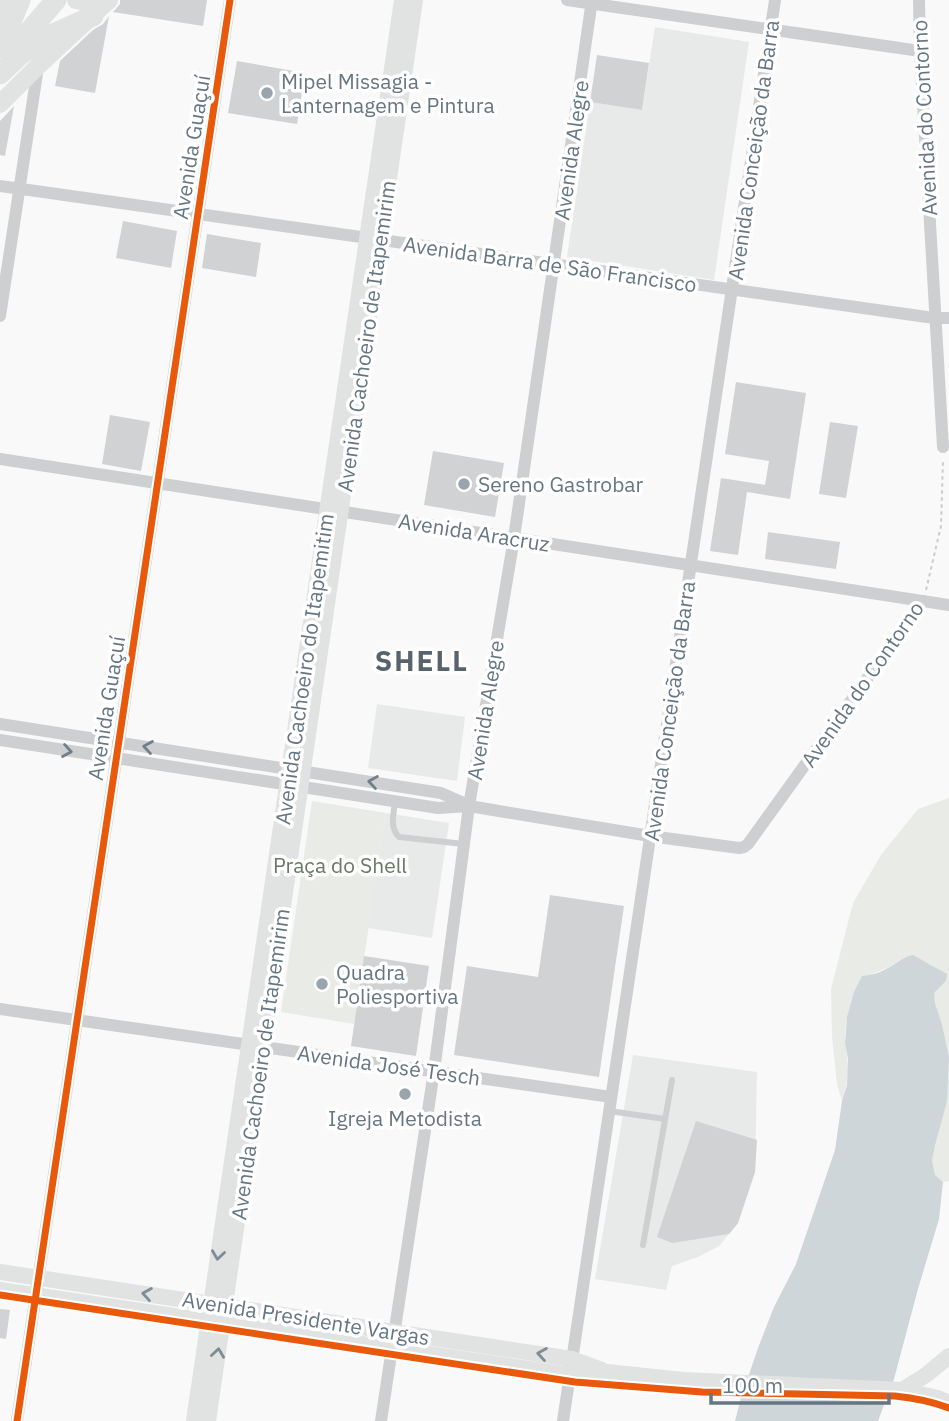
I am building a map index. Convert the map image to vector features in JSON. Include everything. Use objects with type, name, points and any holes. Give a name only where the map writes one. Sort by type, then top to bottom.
[{"type":"highway","points":[[0,48],[20,0]]},
{"type":"highway","points":[[0,65],[56,0]]},
{"type":"highway","points":[[0,74],[40,40],[103,6]]},
{"type":"main road","points":[[0,11],[8,0]]},
{"type":"main road","points":[[76,0],[103,6]]},
{"type":"main road","points":[[0,104],[103,6]]},
{"type":"street","name":"Avenida Guaçuí","points":[[17,1421],[230,0]]},
{"type":"street","points":[[373,239],[402,0]]},
{"type":"street","name":"Avenida Cachoeiro de Itapemirim","points":[[208,1421],[215,1322],[373,239],[415,0]]},
{"type":"street","points":[[567,0],[920,51]]},
{"type":"street","name":"Avenida Conceição da Barra","points":[[563,1421],[775,0]]},
{"type":"street","name":"Avenida do Contorno","points":[[919,0],[943,447]]},
{"type":"street","name":"Avenida Alegre","points":[[381,1421],[434,1071],[469,806],[513,538],[592,2]]},
{"type":"street","points":[[0,316],[38,66]]},
{"type":"street","name":"Avenida Barra de São Francisco","points":[[0,186],[732,290],[949,318]]},
{"type":"street","name":"Avenida Aracruz","points":[[0,459],[949,605]]},
{"type":"street","name":"Avenida do Contorno","points":[[650,836],[744,848],[923,601]]},
{"type":"street","points":[[0,724],[119,743],[395,801],[438,808],[469,806],[650,836]]},
{"type":"street","points":[[0,740],[117,758],[440,793],[469,806]]},
{"type":"street","name":"Avenida José Tesch","points":[[0,1009],[611,1097]]},
{"type":"street","name":"Avenida Presidente Vargas","points":[[0,1272],[572,1359],[607,1372]]},
{"type":"street","name":"Avenida Presidente Vargas","points":[[0,1290],[570,1375],[607,1372]]},
{"type":"street","points":[[194,1421],[215,1322]]},
{"type":"street","points":[[898,1390],[926,1375],[949,1356]]},
{"type":"street","points":[[607,1372],[683,1380],[898,1390],[938,1398],[949,1403]]},
{"type":"lane","points":[[395,801],[393,825],[394,832],[399,837],[464,845]]},
{"type":"lane","points":[[643,1245],[672,1080]]},
{"type":"lane","points":[[610,1111],[665,1119]]},
{"type":"shaded area","points":[[655,27],[749,42],[714,280],[567,257],[590,102],[642,110]]},
{"type":"shaded area","points":[[377,704],[465,717],[457,781],[368,768]]},
{"type":"shaded area","points":[[386,813],[449,823],[432,938],[368,928]]},
{"type":"shaded area","points":[[913,955],[947,974],[946,981],[934,993],[949,1057],[947,1101],[932,1160],[935,1175],[943,1182],[939,1219],[894,1379],[878,1421],[735,1421],[758,1348],[774,1307],[796,1264],[835,1150],[847,1085],[848,1059],[845,1043],[847,1017],[854,992],[862,976],[881,972]]},
{"type":"shaded area","points":[[633,1055],[757,1072],[755,1172],[738,1223],[719,1246],[672,1266],[666,1290],[595,1279]]},
{"type":"green space","points":[[949,798],[949,1057],[934,993],[946,981],[933,966],[905,957],[885,969],[863,976],[856,992],[846,1023],[848,1074],[842,1101],[837,1084],[832,1036],[831,989],[853,903],[881,855],[918,809]]},
{"type":"green space","name":"Praça do Shell","points":[[312,801],[386,813],[354,1024],[281,1012]]},
{"type":"green space","points":[[949,1063],[949,1181],[943,1182],[935,1175],[932,1160],[941,1122]]},
{"type":"building","points":[[120,0],[207,0],[203,26],[113,12]]},
{"type":"building","points":[[109,16],[95,93],[55,86],[60,61]]},
{"type":"building","points":[[597,55],[649,63],[642,110],[590,102]]},
{"type":"building","name":"Mipel Missagia - Lanternagem e Pintura","points":[[237,61],[305,73],[297,124],[228,113]]},
{"type":"building","points":[[14,106],[5,156],[0,155],[0,121]]},
{"type":"building","points":[[123,221],[177,231],[171,268],[116,258]]},
{"type":"building","points":[[207,234],[261,243],[256,277],[202,268]]},
{"type":"building","points":[[736,382],[806,393],[790,499],[747,492],[738,555],[710,551],[721,478],[765,485],[769,461],[725,454]]},
{"type":"building","points":[[110,415],[150,422],[141,471],[102,464]]},
{"type":"building","points":[[830,422],[858,426],[846,498],[819,494]]},
{"type":"building","name":"Sereno Gastrobar","points":[[433,451],[504,463],[495,517],[424,505]]},
{"type":"building","points":[[768,532],[840,542],[836,569],[765,559]]},
{"type":"building","points":[[550,895],[624,906],[599,1077],[454,1055],[467,966],[538,977]]},
{"type":"building","points":[[364,956],[429,966],[416,1056],[351,1046]]},
{"type":"building","points":[[696,1121],[757,1140],[755,1172],[738,1223],[729,1234],[672,1243],[657,1237]]},
{"type":"building","points":[[0,1309],[10,1310],[6,1339],[0,1338]]},
{"type":"cycle path","points":[[17,1421],[230,0]]},
{"type":"cycle path","points":[[0,1295],[575,1382],[702,1392],[895,1396],[949,1408]]},
{"type":"place","name":"Mipel Missagia - Lanternagem e Pintura","points":[[267,93]]},
{"type":"place","name":"Sereno Gastrobar","points":[[464,484]]},
{"type":"place","name":"Quadra Poliesportiva","points":[[322,984]]},
{"type":"place","name":"Igreja Metodista","points":[[405,1094]]},
{"type":"district","name":"SHELL","points":[[422,660]]}]
